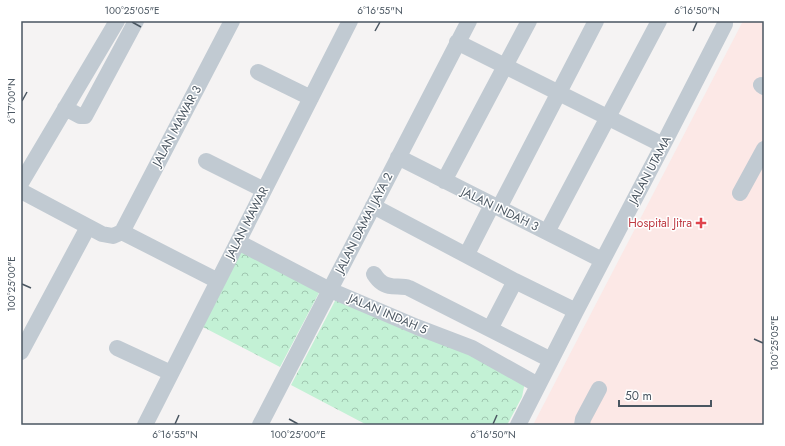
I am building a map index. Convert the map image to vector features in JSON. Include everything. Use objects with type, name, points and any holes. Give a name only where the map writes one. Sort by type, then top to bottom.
[{"type":"street","points":[[21,183],[117,21]]},
{"type":"street","points":[[65,108],[80,116],[85,116],[136,21]]},
{"type":"street","name":"JALAN MAWAR 3","points":[[122,232],[232,21]]},
{"type":"street","name":"JALAN MAWAR","points":[[145,425],[350,21]]},
{"type":"street","points":[[444,181],[530,21]]},
{"type":"street","points":[[467,254],[496,206],[559,93],[596,21]]},
{"type":"street","points":[[547,232],[659,21]]},
{"type":"street","name":"JALAN UTAMA","points":[[518,425],[602,260],[723,31],[725,21]]},
{"type":"street","name":"JALAN DAMAI JAYA 2","points":[[260,425],[458,42],[466,22]]},
{"type":"street","points":[[458,42],[663,145]]},
{"type":"street","points":[[258,72],[311,98]]},
{"type":"street","points":[[740,193],[764,149]]},
{"type":"street","name":"JALAN INDAH 3","points":[[398,157],[602,260]]},
{"type":"street","points":[[206,161],[264,190]]},
{"type":"street","points":[[21,191],[102,234],[113,236],[122,232],[218,281]]},
{"type":"street","points":[[374,206],[467,254],[515,281],[576,311]]},
{"type":"street","points":[[22,347],[88,227]]},
{"type":"street","name":"JALAN INDAH 5","points":[[238,242],[330,290],[417,327],[472,348],[538,385]]},
{"type":"street","points":[[374,274],[386,285],[391,287],[409,288],[551,360]]},
{"type":"street","points":[[472,348],[487,327],[515,281]]},
{"type":"street","points":[[117,348],[171,373]]},
{"type":"street","points":[[582,425],[583,419],[599,389]]},
{"type":"shaded area","name":"Hospital Jitra","points":[[743,21],[764,21],[764,425],[533,425]]},
{"type":"green space","points":[[242,248],[321,289],[280,367],[201,326]]},
{"type":"green space","points":[[336,299],[449,340],[525,382],[522,397],[507,425],[367,425],[291,385]]},
{"type":"place","name":"Hospital Jitra","points":[[701,223]]}]
